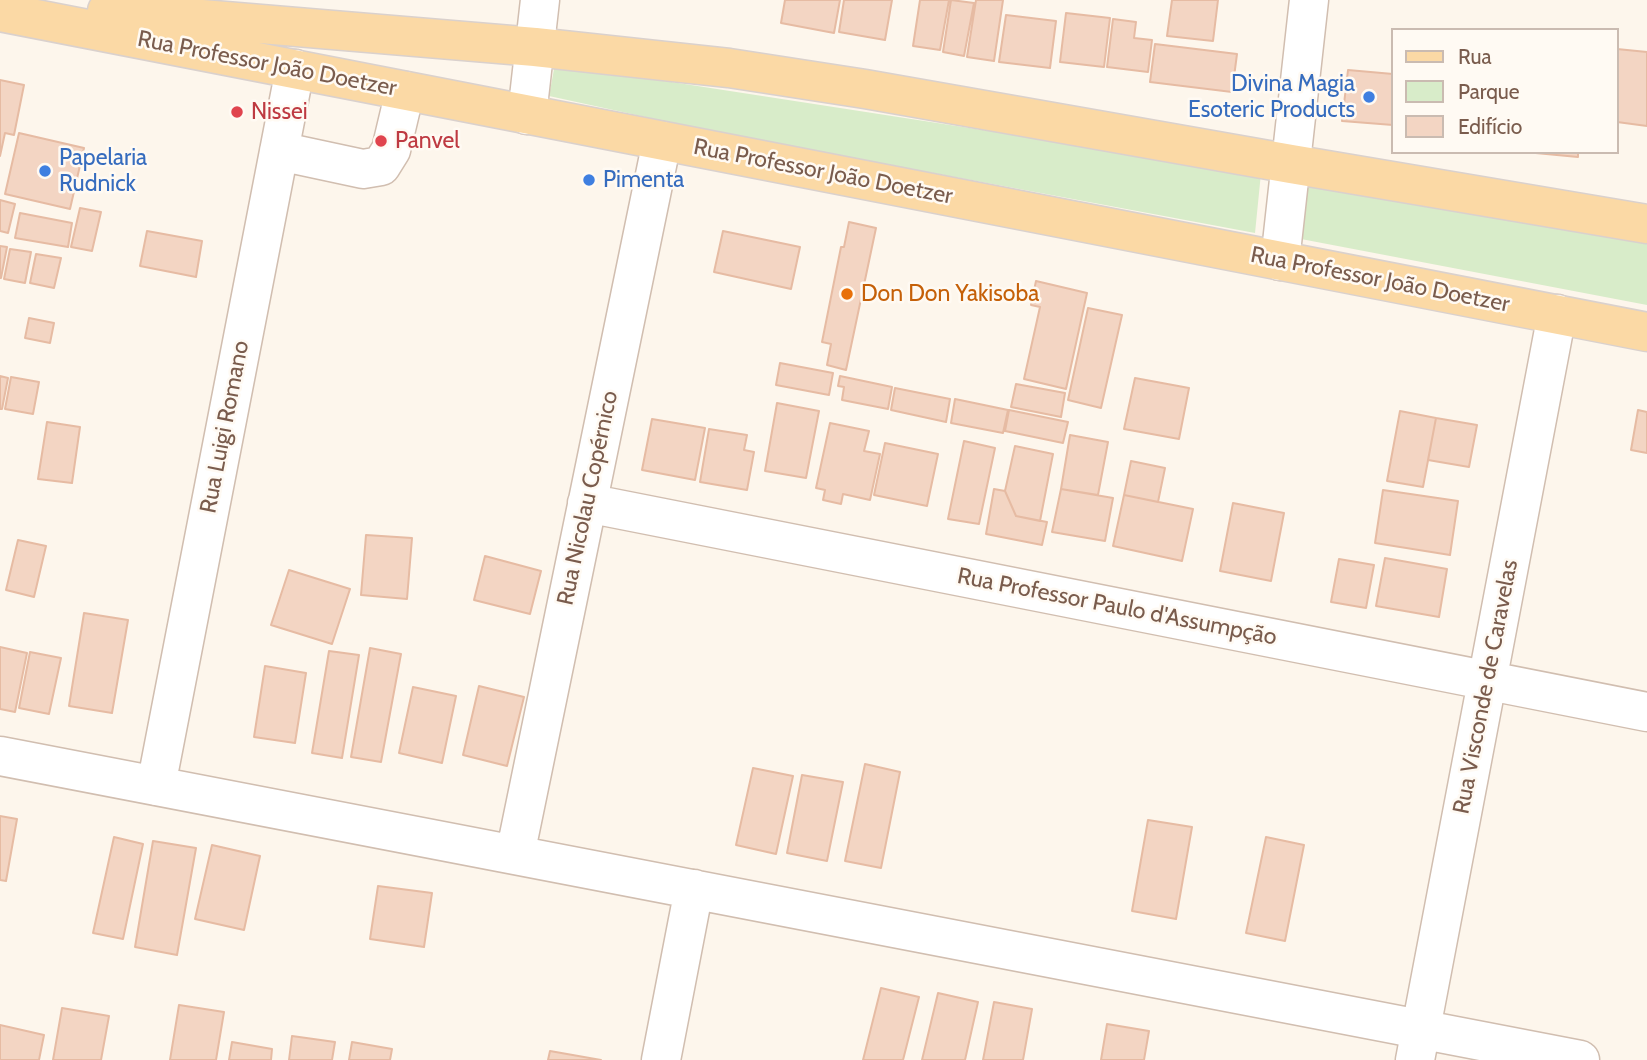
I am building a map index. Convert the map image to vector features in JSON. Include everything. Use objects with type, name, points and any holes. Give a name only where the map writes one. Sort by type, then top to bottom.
[{"type":"main road","name":"Rua Professor João Doetzer","points":[[0,2],[535,47],[795,77],[1647,224]]},
{"type":"main road","name":"Rua Professor João Doetzer","points":[[0,12],[1647,332]]},
{"type":"street","points":[[527,115],[540,0]]},
{"type":"street","points":[[1280,261],[1308,0]]},
{"type":"street","name":"Rua Luigi Romano","points":[[156,786],[295,69]]},
{"type":"street","points":[[279,151],[363,169],[381,166],[391,150],[405,91]]},
{"type":"street","name":"Rua Nicolau Copérnico","points":[[515,855],[662,141]]},
{"type":"street","name":"Rua Visconde de Caravelas","points":[[1418,1045],[1556,314]]},
{"type":"street","name":"Rua Professor Paulo d'Assumpção","points":[[587,503],[1647,712]]},
{"type":"street","points":[[0,756],[694,889],[1418,1045],[1580,1060]]},
{"type":"street","points":[[661,1060],[694,889]]},
{"type":"green space","points":[[555,64],[1261,173],[1255,233],[719,133],[549,96]]},
{"type":"green space","points":[[1308,186],[1647,239],[1647,305],[1301,239]]},
{"type":"building","points":[[785,0],[840,0],[834,33],[781,23]]},
{"type":"building","points":[[844,0],[892,0],[885,40],[839,32]]},
{"type":"building","points":[[920,0],[949,0],[940,50],[913,46]]},
{"type":"building","points":[[951,0],[974,3],[964,56],[943,52]]},
{"type":"building","points":[[976,0],[1003,0],[994,61],[967,57]]},
{"type":"building","points":[[1172,0],[1218,0],[1213,41],[1167,36]]},
{"type":"building","points":[[1066,13],[1110,18],[1104,67],[1060,62]]},
{"type":"building","points":[[1006,15],[1056,21],[1050,68],[999,62]]},
{"type":"building","points":[[1113,19],[1136,22],[1134,38],[1152,40],[1148,72],[1107,67]]},
{"type":"building","points":[[1155,44],[1237,54],[1232,92],[1150,82]]},
{"type":"building","points":[[1619,49],[1647,52],[1647,126],[1619,122]]},
{"type":"building","name":"Divina Magia Esoteric Products","points":[[1348,70],[1392,74],[1392,125],[1342,121]]},
{"type":"building","points":[[0,80],[24,85],[14,135],[5,133],[0,156]]},
{"type":"building","name":"Papelaria Rudnick","points":[[19,133],[84,148],[70,209],[5,194]]},
{"type":"building","points":[[1546,154],[1578,154],[1578,157]]},
{"type":"building","points":[[0,200],[15,204],[8,233],[0,231]]},
{"type":"building","points":[[80,208],[101,212],[92,251],[71,247]]},
{"type":"building","points":[[20,213],[72,223],[68,247],[15,238]]},
{"type":"building","name":"Don Don Yakisoba","points":[[849,222],[876,228],[846,370],[827,365],[831,344],[822,342],[841,247],[844,247]]},
{"type":"building","points":[[147,231],[202,241],[196,277],[140,266]]},
{"type":"building","points":[[723,231],[800,247],[791,289],[714,272]]},
{"type":"building","points":[[0,246],[7,247],[1,278],[0,278]]},
{"type":"building","points":[[10,249],[31,252],[25,283],[4,279]]},
{"type":"building","points":[[36,254],[61,258],[54,288],[30,283]]},
{"type":"building","points":[[1036,281],[1087,293],[1066,389],[1024,379],[1040,307],[1031,305]]},
{"type":"building","points":[[1088,308],[1122,315],[1101,408],[1068,400]]},
{"type":"building","points":[[29,318],[54,323],[50,343],[25,338]]},
{"type":"building","points":[[780,363],[833,373],[829,395],[776,385]]},
{"type":"building","points":[[0,376],[8,378],[2,409],[0,409]]},
{"type":"building","points":[[840,376],[892,387],[888,409],[842,400],[844,387],[838,386]]},
{"type":"building","points":[[11,377],[39,382],[33,414],[5,409]]},
{"type":"building","points":[[1135,378],[1189,388],[1179,439],[1124,429]]},
{"type":"building","points":[[1016,384],[1065,393],[1061,417],[1011,407]]},
{"type":"building","points":[[895,388],[950,399],[946,422],[891,410]]},
{"type":"building","points":[[955,399],[1008,410],[1003,433],[951,423]]},
{"type":"building","points":[[777,403],[819,411],[806,478],[765,471]]},
{"type":"building","points":[[1009,410],[1068,422],[1063,443],[1005,431]]},
{"type":"building","points":[[1638,410],[1647,412],[1647,453],[1631,450]]},
{"type":"building","points":[[1400,411],[1436,418],[1423,487],[1387,481]]},
{"type":"building","points":[[1436,418],[1477,425],[1469,467],[1428,460]]},
{"type":"building","points":[[652,419],[705,428],[695,480],[642,470]]},
{"type":"building","points":[[47,422],[80,427],[72,483],[38,479]]},
{"type":"building","points":[[830,423],[869,431],[864,451],[880,454],[870,500],[843,494],[841,504],[823,500],[825,490],[816,488]]},
{"type":"building","points":[[709,429],[747,435],[744,450],[754,452],[747,490],[700,482]]},
{"type":"building","points":[[1070,435],[1108,442],[1098,495],[1061,489]]},
{"type":"building","points":[[964,441],[995,448],[979,524],[948,519]]},
{"type":"building","points":[[885,443],[938,454],[927,506],[874,495]]},
{"type":"building","points":[[1015,446],[1053,454],[1040,521],[1016,516],[1005,491]]},
{"type":"building","points":[[1131,461],[1165,468],[1158,502],[1124,495]]},
{"type":"building","points":[[994,489],[1005,491],[1016,516],[1047,522],[1042,545],[986,534]]},
{"type":"building","points":[[1061,489],[1113,498],[1105,541],[1052,532]]},
{"type":"building","points":[[1383,490],[1458,501],[1450,555],[1375,543]]},
{"type":"building","points":[[1124,495],[1193,509],[1182,561],[1113,546]]},
{"type":"building","points":[[1233,503],[1284,513],[1271,581],[1220,571]]},
{"type":"building","points":[[366,535],[412,538],[407,599],[361,595]]},
{"type":"building","points":[[18,540],[46,546],[34,597],[6,590]]},
{"type":"building","points":[[485,556],[541,571],[530,614],[474,600]]},
{"type":"building","points":[[1385,558],[1447,569],[1439,617],[1376,606]]},
{"type":"building","points":[[1339,559],[1374,565],[1366,608],[1331,602]]},
{"type":"building","points":[[289,570],[350,589],[332,644],[271,625]]},
{"type":"building","points":[[84,613],[128,620],[112,713],[69,706]]},
{"type":"building","points":[[0,647],[27,653],[15,712],[0,709]]},
{"type":"building","points":[[370,648],[401,654],[381,762],[351,757]]},
{"type":"building","points":[[329,651],[359,655],[342,758],[312,753]]},
{"type":"building","points":[[30,652],[61,658],[49,714],[19,708]]},
{"type":"building","points":[[265,666],[306,673],[295,743],[254,737]]},
{"type":"building","points":[[479,686],[524,697],[507,766],[463,755]]},
{"type":"building","points":[[413,687],[456,696],[442,763],[399,753]]},
{"type":"building","points":[[865,764],[900,772],[881,868],[845,861]]},
{"type":"building","points":[[753,768],[793,776],[776,854],[736,845]]},
{"type":"building","points":[[802,775],[843,782],[827,861],[787,853]]},
{"type":"building","points":[[0,816],[17,819],[6,881],[0,880]]},
{"type":"building","points":[[1148,820],[1192,827],[1176,919],[1132,911]]},
{"type":"building","points":[[114,837],[143,844],[123,939],[93,933]]},
{"type":"building","points":[[1266,837],[1304,845],[1285,941],[1246,933]]},
{"type":"building","points":[[153,841],[196,848],[177,955],[135,947]]},
{"type":"building","points":[[212,845],[260,856],[244,930],[195,919]]},
{"type":"building","points":[[378,886],[432,893],[424,947],[370,939]]},
{"type":"building","points":[[881,988],[919,997],[903,1060],[863,1060]]},
{"type":"building","points":[[938,993],[978,1002],[965,1060],[922,1060]]},
{"type":"building","points":[[994,1002],[1032,1009],[1023,1060],[983,1060]]},
{"type":"building","points":[[179,1005],[224,1012],[216,1060],[170,1060]]},
{"type":"building","points":[[62,1008],[109,1016],[101,1060],[53,1060]]},
{"type":"building","points":[[1107,1024],[1149,1031],[1144,1060],[1101,1060]]},
{"type":"building","points":[[0,1025],[44,1035],[39,1060],[0,1060]]},
{"type":"building","points":[[292,1036],[335,1042],[332,1060],[289,1060]]},
{"type":"building","points":[[232,1042],[272,1049],[271,1060],[229,1060]]},
{"type":"building","points":[[352,1042],[392,1049],[390,1060],[349,1060]]},
{"type":"building","points":[[550,1051],[601,1060],[548,1060]]},
{"type":"place","name":"Divina Magia Esoteric Products","points":[[1369,97]]},
{"type":"place","name":"Nissei","points":[[237,112]]},
{"type":"place","name":"Panvel","points":[[381,141]]},
{"type":"place","name":"Papelaria Rudnick","points":[[45,171]]},
{"type":"place","name":"Pimenta","points":[[589,180]]},
{"type":"place","name":"Don Don Yakisoba","points":[[847,294]]}]
